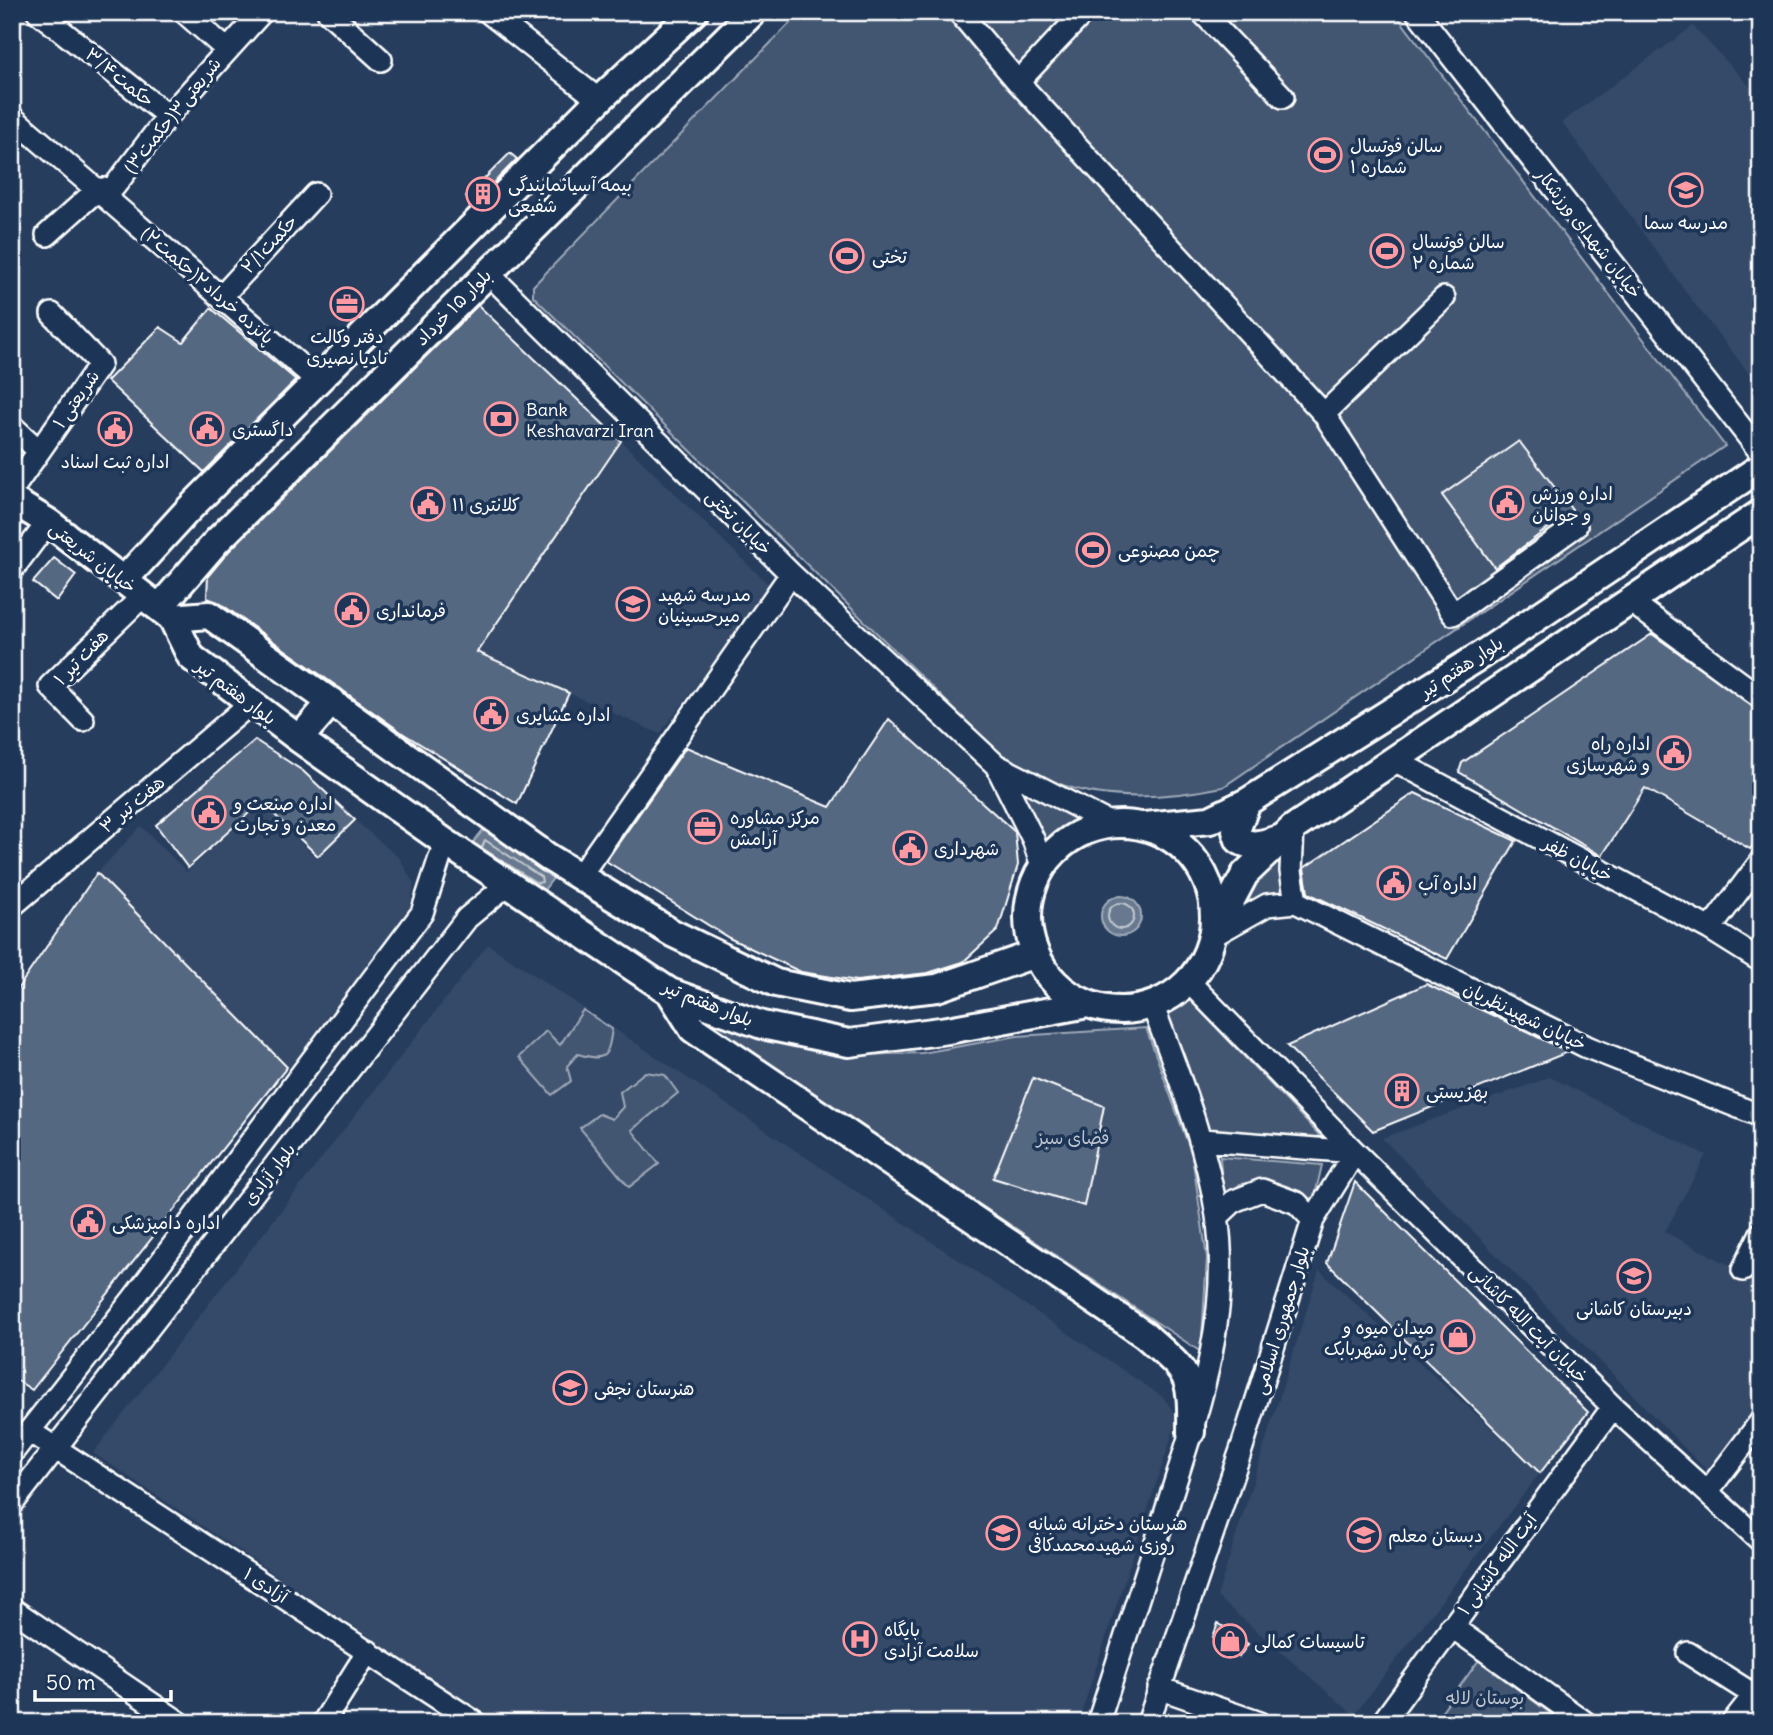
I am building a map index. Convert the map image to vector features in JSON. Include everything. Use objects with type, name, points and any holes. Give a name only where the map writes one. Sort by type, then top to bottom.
[{"type":"main road","points":[[694,12],[599,100],[187,511],[149,600],[209,615],[508,830],[579,877],[672,933],[776,983],[850,998],[937,988],[1035,954]]},
{"type":"main road","name":"بلوار ۱۵ خرداد","points":[[149,600],[217,541],[753,12]]},
{"type":"main road","name":"بلوار هفتم تیر","points":[[1144,826],[1210,820],[1247,802],[1481,655],[1761,467]]},
{"type":"main road","name":"خیابان شریعتی","points":[[12,500],[48,522],[149,600]]},
{"type":"main road","points":[[187,511],[193,528],[208,539],[217,541]]},
{"type":"main road","points":[[1212,936],[1214,908],[1207,880],[1192,856],[1170,837],[1144,826],[1111,824],[1084,831],[1060,845],[1042,866],[1033,884],[1027,918],[1035,954],[1048,975],[1066,992],[1088,1004],[1131,1009],[1168,997],[1188,981],[1206,955],[1212,936],[1245,874],[1288,833],[1761,513]]},
{"type":"main road","name":"بلوار هفتم تیر","points":[[149,600],[191,657],[251,703],[445,842],[670,992],[762,1025],[849,1042],[948,1030],[1088,1004]]},
{"type":"main road","points":[[299,739],[332,701]]},
{"type":"main road","points":[[1247,802],[1236,831],[1239,840],[1245,844],[1259,844],[1288,833]]},
{"type":"main road","points":[[670,992],[693,1029],[1145,1335],[1180,1366],[1191,1387],[1191,1432]]},
{"type":"street","name":"حکمت۳/۴","points":[[38,12],[168,116]]},
{"type":"street","points":[[184,12],[226,49]]},
{"type":"street","name":"شریعتی۳(حکمت۳)","points":[[47,235],[97,190],[114,187],[168,116],[262,12]]},
{"type":"street","points":[[328,12],[381,60]]},
{"type":"street","points":[[488,12],[599,100]]},
{"type":"street","points":[[959,12],[1018,82],[1324,414],[1453,614],[1576,526]]},
{"type":"street","points":[[1018,82],[1084,12]]},
{"type":"street","points":[[1202,12],[1283,97]]},
{"type":"street","name":"خیابان شهدای ورزشکار","points":[[1417,12],[1761,453]]},
{"type":"street","points":[[12,117],[97,190]]},
{"type":"street","name":"پانزده خرداد۲(حکمت۲)","points":[[97,190],[318,381]]},
{"type":"street","name":"حکمت۲/۱","points":[[222,296],[316,194]]},
{"type":"street","name":"خیابان تختی","points":[[488,273],[791,574],[996,765]]},
{"type":"street","points":[[1324,414],[1444,298]]},
{"type":"street","name":"شریعتی ۱","points":[[12,490],[100,364],[52,314]]},
{"type":"street","points":[[12,426],[39,452]]},
{"type":"street","points":[[12,570],[48,522]]},
{"type":"street","points":[[579,877],[791,574]]},
{"type":"street","name":"هفت تیر ۱","points":[[83,720],[50,686],[149,600]]},
{"type":"street","points":[[1630,601],[1761,698]]},
{"type":"street","name":"هفت تیر ۳","points":[[12,906],[251,703]]},
{"type":"street","name":"خیابان ظفر","points":[[1394,760],[1710,929],[1761,961]]},
{"type":"street","points":[[996,765],[1111,824]]},
{"type":"street","points":[[996,765],[1033,839],[1042,866]]},
{"type":"street","points":[[1212,936],[1267,905],[1296,902],[1288,833]]},
{"type":"street","name":"بلوار آزادی","points":[[12,1453],[133,1299],[422,913],[445,842]]},
{"type":"street","points":[[1710,929],[1761,860]]},
{"type":"street","name":"بلوار آزادی","points":[[12,1504],[467,918],[508,884]]},
{"type":"street","name":"خیابان شهیدنظریان","points":[[1296,902],[1587,1047],[1761,1116]]},
{"type":"street","points":[[1188,981],[1355,1152]]},
{"type":"street","points":[[1098,1723],[1206,1381],[1219,1307],[1217,1217],[1203,1140],[1152,1004]]},
{"type":"street","points":[[1203,1140],[1355,1152]]},
{"type":"street","name":"بلوار جمهوری اسلامی","points":[[1148,1723],[1242,1447],[1312,1220],[1355,1152]]},
{"type":"street","name":"خیابان آیت الله کاشانی","points":[[1355,1152],[1613,1406],[1761,1541]]},
{"type":"street","points":[[1217,1217],[1234,1201],[1262,1190],[1297,1203],[1312,1220]]},
{"type":"street","points":[[1743,1270],[1761,1233]]},
{"type":"street","name":"آیت الله کاشانی ۱","points":[[1382,1723],[1613,1406]]},
{"type":"street","points":[[1708,1491],[1761,1420]]},
{"type":"street","name":"آزادی ۱","points":[[29,1431],[476,1723]]},
{"type":"street","points":[[12,1609],[180,1723]]},
{"type":"street","points":[[1451,1626],[1586,1723]]},
{"type":"street","points":[[323,1723],[368,1651]]},
{"type":"street","points":[[1688,1653],[1757,1691],[1732,1723]]},
{"type":"street","points":[[1159,1688],[1260,1723]]},
{"type":"shaded area","name":"مدرسه سما","points":[[1693,26],[1761,98],[1761,389],[1694,303],[1562,122]]},
{"type":"shaded area","name":"مدرسه شهید میرحسینیان","points":[[621,441],[770,586],[660,734],[477,652]]},
{"type":"shaded area","points":[[261,802],[316,858],[355,820],[400,859],[414,884],[409,913],[295,1064],[287,1067],[97,873],[141,826],[187,872]]},
{"type":"shaded area","name":"هنرستان نجفی","points":[[488,944],[1163,1397],[1178,1417],[1078,1723],[498,1723],[93,1453]]},
{"type":"shaded area","name":"دبیرستان کاشانی","points":[[1550,1077],[1706,1155],[1665,1232],[1761,1281],[1761,1398],[1709,1473],[1382,1138]]},
{"type":"shaded area","name":"دبستان معلم","points":[[1319,1270],[1540,1473],[1354,1715],[1217,1597]]},
{"type":"green space","points":[[801,12],[1394,12],[1725,446],[1223,787],[1159,796],[1115,795],[1072,788],[1046,778],[1003,757],[533,296],[533,286]]},
{"type":"green space","points":[[1003,772],[1103,823],[1070,836],[1042,860]]},
{"type":"green space","points":[[1282,844],[1284,891],[1268,895],[1232,918],[1251,880]]},
{"type":"green space","points":[[1186,996],[1325,1141],[1208,1138],[1152,1012]]},
{"type":"green space","points":[[583,1010],[612,1029],[609,1046],[600,1057],[578,1054],[567,1066],[571,1081],[552,1095],[519,1057],[546,1031],[560,1045]]},
{"type":"green space","name":"فضای سبز","points":[[706,1022],[858,1055],[922,1053],[1017,1036],[1146,1028],[1192,1155],[1207,1258],[1201,1352]]},
{"type":"green space","points":[[645,1072],[665,1075],[678,1093],[632,1130],[659,1164],[629,1187],[580,1128],[599,1114],[612,1119],[623,1107],[620,1092]]},
{"type":"green space","points":[[1220,1157],[1322,1165],[1313,1204],[1296,1192],[1260,1183],[1240,1184],[1223,1201]]},
{"type":"green space","name":"بوستان لاله","points":[[1479,1660],[1563,1723],[1433,1723]]},
{"type":"water","points":[[483,830],[554,877],[541,894],[469,847]]},
{"type":"water","points":[[1121,896],[1135,902],[1141,916],[1135,930],[1121,936],[1107,930],[1101,916],[1107,902]]},
{"type":"building","points":[[510,153],[517,159],[473,204],[466,197]]},
{"type":"building","points":[[478,305],[621,441],[477,652],[569,693],[517,804],[404,734],[218,602],[207,598],[208,576],[228,552]]},
{"type":"building","name":"داگستری","points":[[211,308],[296,380],[204,472],[107,381],[160,327],[183,342]]},
{"type":"building","name":"اداره ورزش و جوانان","points":[[1519,441],[1572,510],[1495,568],[1442,495]]},
{"type":"building","points":[[54,558],[76,575],[57,601],[33,582]]},
{"type":"building","name":"اداره راه و شهرسازی","points":[[1652,634],[1761,711],[1761,835],[1750,849],[1645,788],[1602,856],[1459,772],[1462,763]]},
{"type":"building","name":"شهرداری","points":[[889,719],[1015,832],[1018,865],[998,930],[963,962],[928,973],[857,981],[801,972],[729,938],[606,861],[686,747],[830,807]]},
{"type":"building","name":"اداره صنعت و معدن و تجارت","points":[[255,740],[303,771],[355,820],[318,856],[261,802],[188,868],[156,825]]},
{"type":"building","name":"اداره آب","points":[[1415,793],[1516,841],[1447,959],[1308,893],[1304,868]]},
{"type":"building","name":"اداره دامپزشکی","points":[[97,873],[287,1067],[32,1390],[12,1377],[12,997]]},
{"type":"building","name":"بهزیستی","points":[[1426,984],[1568,1052],[1373,1131],[1287,1046]]},
{"type":"building","points":[[1033,1078],[1104,1106],[1084,1206],[993,1178]]},
{"type":"building","name":"میدان میوه و تره بار شهربابک","points":[[1355,1182],[1588,1412],[1540,1473],[1327,1263]]},
{"type":"building","name":"تاسیسات کمالی","points":[[1218,1623],[1248,1644],[1239,1657],[1213,1637]]},
{"type":"place","name":"سالن فوتسال شماره ۱","points":[[1325,155]]},
{"type":"place","name":"مدرسه سما","points":[[1686,190]]},
{"type":"place","name":"بیمه آسیانمایندگی شفیعی","points":[[483,194]]},
{"type":"place","name":"سالن فوتسال شماره ۲","points":[[1387,251]]},
{"type":"place","name":"تختی","points":[[847,256]]},
{"type":"place","name":"دفتر وکالت نادیا نصیری","points":[[347,304]]},
{"type":"place","name":"Bank Keshavarzi Iran","points":[[501,419]]},
{"type":"place","name":"اداره ثبت اسناد","points":[[115,429]]},
{"type":"place","name":"داگستری","points":[[207,429]]},
{"type":"place","name":"اداره ورزش و جوانان","points":[[1507,503]]},
{"type":"place","name":"کلانتری ۱۱","points":[[428,504]]},
{"type":"place","name":"چمن مصنوعی","points":[[1093,550]]},
{"type":"place","name":"مدرسه شهید میرحسینیان","points":[[633,604]]},
{"type":"place","name":"فرمانداری","points":[[352,610]]},
{"type":"place","name":"اداره عشایری","points":[[491,714]]},
{"type":"place","name":"اداره راه و شهرسازی","points":[[1674,753]]},
{"type":"place","name":"اداره صنعت و معدن و تجارت","points":[[209,813]]},
{"type":"place","name":"مرکز مشاوره آرامش","points":[[705,827]]},
{"type":"place","name":"شهرداری","points":[[910,848]]},
{"type":"place","name":"اداره آب","points":[[1394,883]]},
{"type":"place","name":"بهزیستی","points":[[1402,1091]]},
{"type":"place","name":"اداره دامپزشکی","points":[[88,1222]]},
{"type":"place","name":"دبیرستان کاشانی","points":[[1634,1276]]},
{"type":"place","name":"میدان میوه و تره بار شهربابک","points":[[1458,1337]]},
{"type":"place","name":"هنرستان نجفی","points":[[570,1388]]},
{"type":"place","name":"هنرستان دخترانه شبانه روزی شهیدمحمدکافی","points":[[1003,1533]]},
{"type":"place","name":"دبستان معلم","points":[[1364,1535]]},
{"type":"place","name":"پایگاه سلامت آزادی","points":[[860,1639]]},
{"type":"place","name":"تاسیسات کمالی","points":[[1230,1641]]}]
